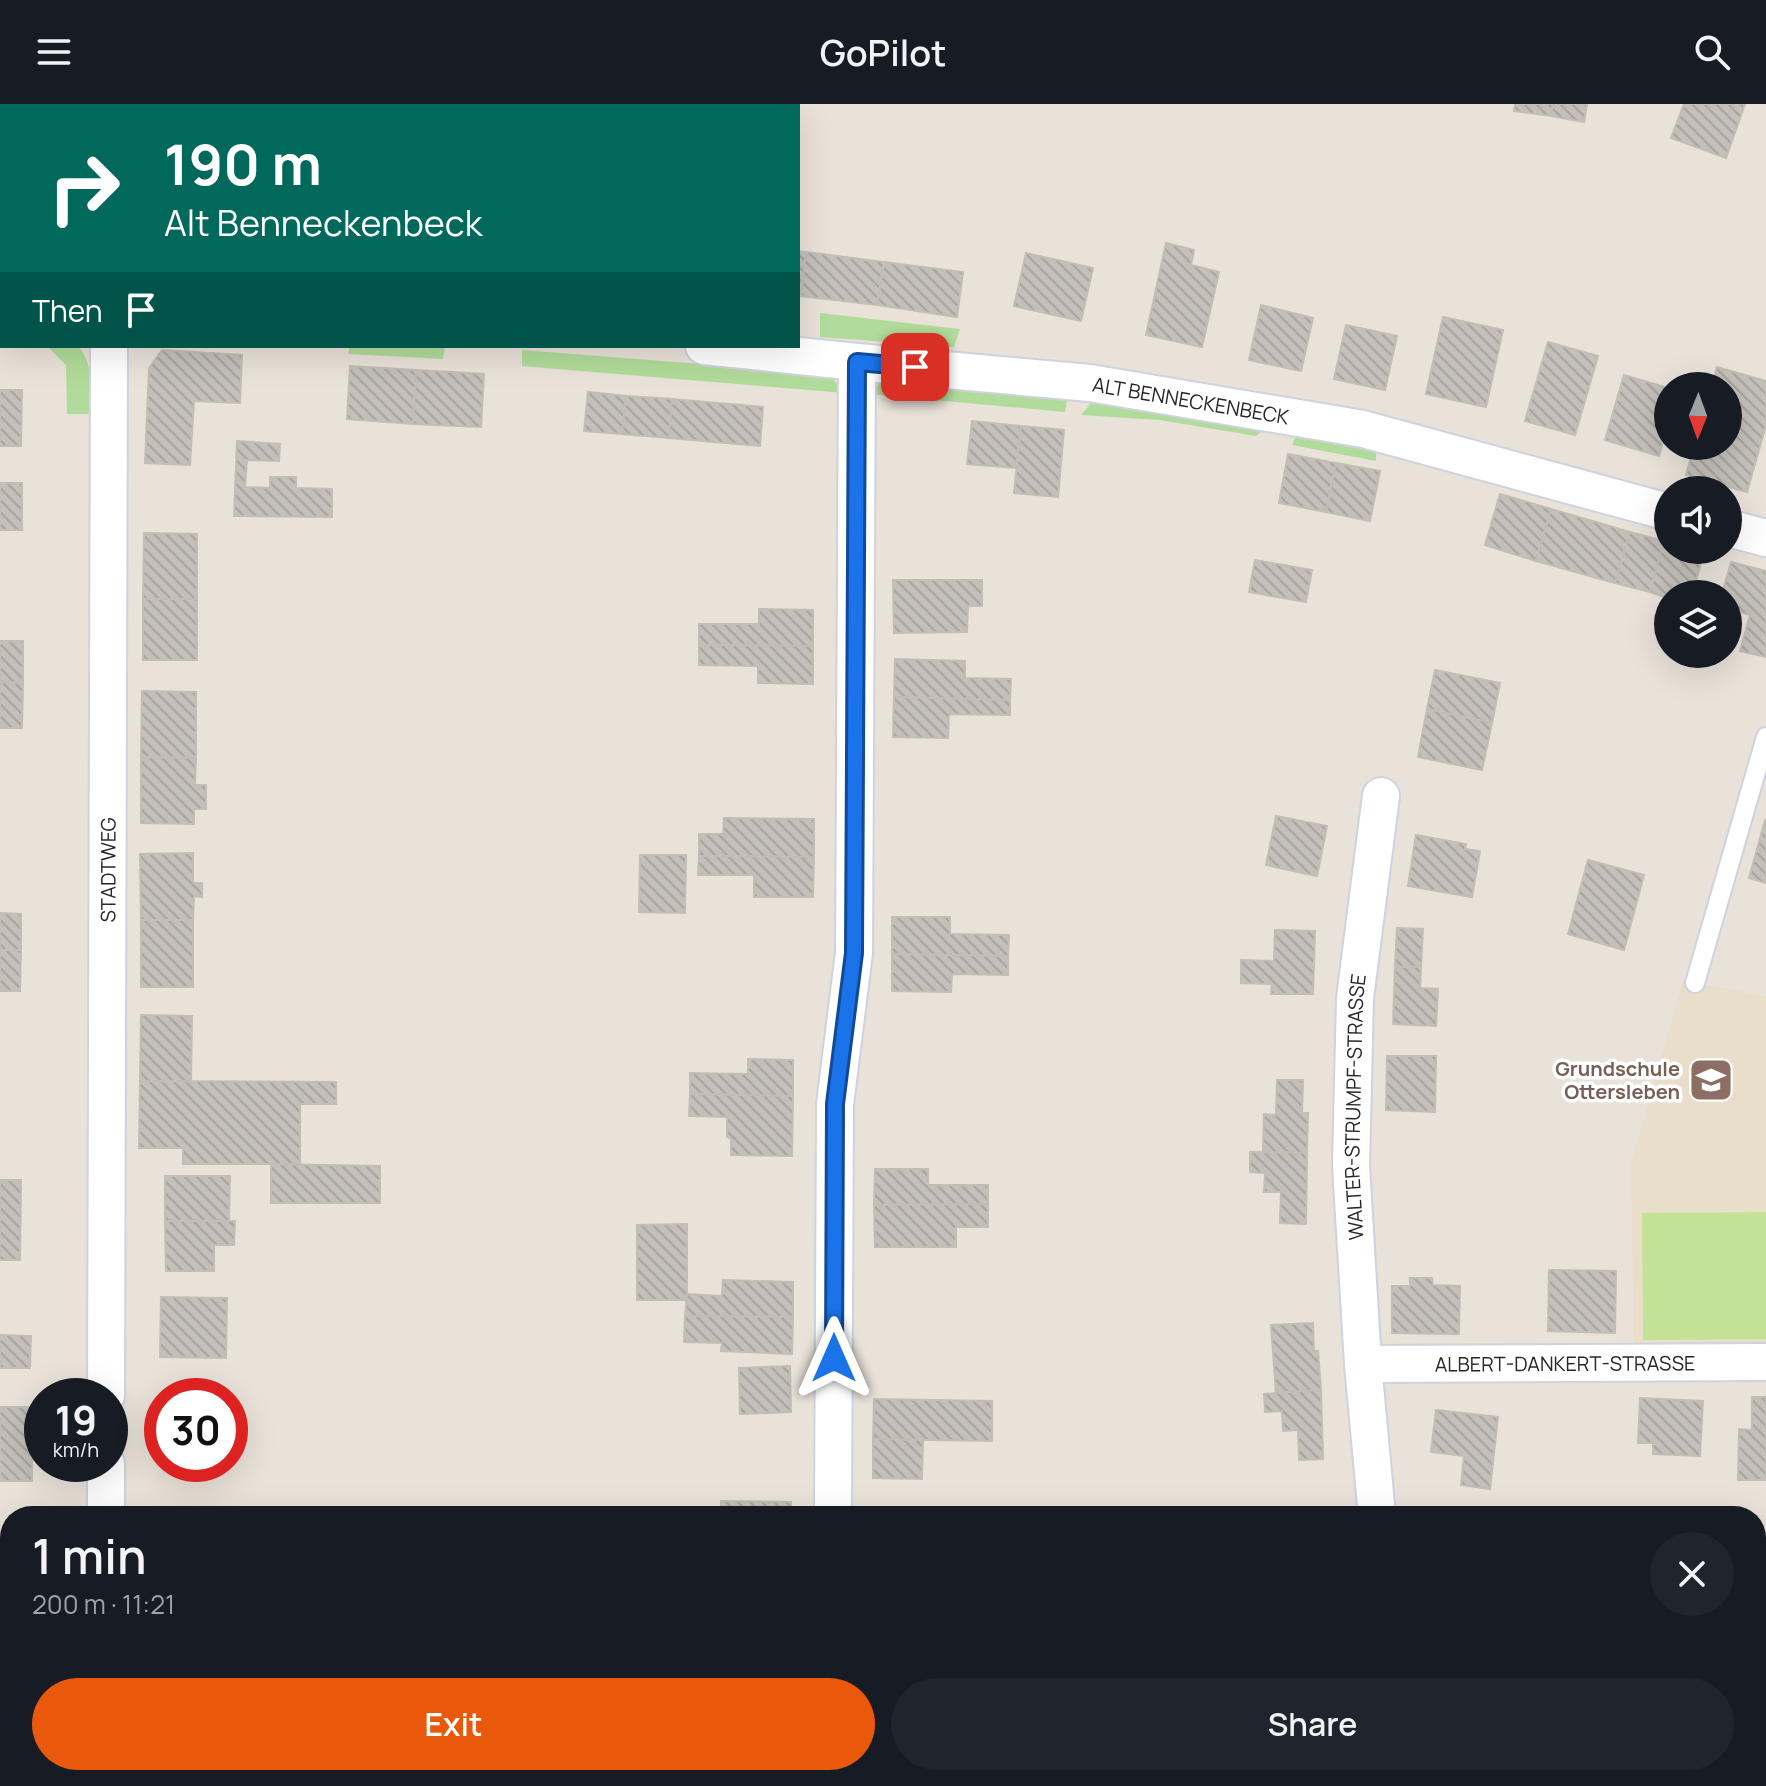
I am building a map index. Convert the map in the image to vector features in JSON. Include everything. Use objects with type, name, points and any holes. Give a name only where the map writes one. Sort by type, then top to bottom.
[{"type":"street","name":"STADTWEG","points":[[106,1378],[109,348]]},
{"type":"street","name":"ALT BENNECKENBECK","points":[[723,348],[1090,383],[1363,429],[1654,508]]},
{"type":"street","points":[[833,1506],[835,1104],[854,953],[857,362]]},
{"type":"street","points":[[1742,532],[1766,538]]},
{"type":"street","name":"WALTER-STRUMPF-STRASSE","points":[[1376,1506],[1363,1364],[1351,1166],[1355,998],[1381,796]]},
{"type":"street","name":"ALBERT-DANKERT-STRASSE","points":[[1363,1364],[1766,1362]]},
{"type":"street","points":[[106,1482],[106,1506]]},
{"type":"lane","points":[[1695,983],[1766,737]]},
{"type":"shaded area","name":"Grundschule Ottersleben","points":[[1683,981],[1766,996],[1766,1346],[1634,1346],[1631,1164]]},
{"type":"green space","points":[[820,313],[960,329],[954,347],[820,337]]},
{"type":"green space","points":[[49,348],[79,348],[83,353],[90,378],[89,414],[67,414],[66,365]]},
{"type":"green space","points":[[350,348],[445,348],[443,359],[348,354]]},
{"type":"green space","points":[[522,350],[829,374],[844,393],[522,366]]},
{"type":"green space","points":[[884,378],[1068,396],[1065,412],[870,394]]},
{"type":"green space","points":[[1094,399],[1267,426],[1256,436],[1160,420],[1081,415]]},
{"type":"green space","points":[[1297,434],[1376,449],[1376,461],[1292,445]]},
{"type":"green space","points":[[1766,1212],[1766,1339],[1643,1340],[1642,1213]]},
{"type":"building","points":[[1515,104],[1553,104],[1551,116],[1514,111]]},
{"type":"building","points":[[1553,104],[1587,104],[1584,122],[1551,116]]},
{"type":"building","points":[[1684,104],[1745,104],[1726,158],[1671,138]]},
{"type":"building","points":[[1166,243],[1194,250],[1191,265],[1219,272],[1202,347],[1146,335]]},
{"type":"building","points":[[800,251],[806,252],[800,296]]},
{"type":"building","points":[[806,252],[884,262],[877,305],[801,296]]},
{"type":"building","points":[[1026,253],[1093,268],[1081,321],[1014,306]]},
{"type":"building","points":[[884,262],[963,272],[957,317],[877,305]]},
{"type":"building","points":[[1261,305],[1313,318],[1301,371],[1249,360]]},
{"type":"building","points":[[1443,317],[1503,330],[1486,407],[1426,394]]},
{"type":"building","points":[[1346,325],[1397,336],[1385,390],[1334,379]]},
{"type":"building","points":[[1548,342],[1598,356],[1575,435],[1525,421]]},
{"type":"building","points":[[162,350],[242,355],[240,403],[194,401],[190,465],[145,463],[149,368]]},
{"type":"building","points":[[350,366],[416,370],[413,424],[347,419]]},
{"type":"building","points":[[1717,367],[1734,372],[1716,372]]},
{"type":"building","points":[[416,370],[484,374],[481,427],[413,424]]},
{"type":"building","points":[[1742,374],[1766,381],[1766,425],[1747,492],[1742,491],[1742,476],[1686,475],[1690,460],[1742,460]]},
{"type":"building","points":[[1624,375],[1654,384],[1654,455],[1605,440]]},
{"type":"building","points":[[0,390],[22,390],[21,446],[0,446]]},
{"type":"building","points":[[588,392],[626,396],[622,434],[584,431]]},
{"type":"building","points":[[626,396],[672,399],[669,438],[622,434]]},
{"type":"building","points":[[672,399],[763,407],[760,446],[669,438]]},
{"type":"building","points":[[972,421],[1021,426],[1016,468],[967,464]]},
{"type":"building","points":[[1021,426],[1064,430],[1058,497],[1014,493]]},
{"type":"building","points":[[237,441],[280,444],[279,461],[247,460],[245,487],[270,488],[270,477],[296,477],[296,488],[332,489],[332,517],[234,516]]},
{"type":"building","points":[[1288,454],[1336,463],[1326,512],[1279,503]]},
{"type":"building","points":[[1336,463],[1380,471],[1370,521],[1326,512]]},
{"type":"building","points":[[0,483],[22,483],[22,530],[0,530]]},
{"type":"building","points":[[1500,494],[1551,509],[1536,561],[1485,545]]},
{"type":"building","points":[[1551,509],[1630,532],[1615,583],[1536,561]]},
{"type":"building","points":[[1630,532],[1654,538],[1654,564],[1658,564],[1650,592],[1615,583]]},
{"type":"building","points":[[144,533],[197,534],[197,599],[143,599]]},
{"type":"building","points":[[1255,560],[1312,570],[1306,602],[1249,592]]},
{"type":"building","points":[[1658,564],[1701,564],[1696,580],[1654,580],[1654,593],[1650,592]]},
{"type":"building","points":[[1730,564],[1766,571],[1766,657],[1742,651],[1750,615],[1742,613],[1742,580],[1726,580]]},
{"type":"building","points":[[893,580],[982,580],[982,606],[968,606],[967,632],[894,633]]},
{"type":"building","points":[[143,599],[197,599],[197,660],[143,660]]},
{"type":"building","points":[[759,609],[813,610],[813,646],[699,645],[699,624],[759,624]]},
{"type":"building","points":[[0,641],[23,641],[23,683],[0,682]]},
{"type":"building","points":[[699,645],[813,646],[813,684],[758,683],[758,666],[699,665]]},
{"type":"building","points":[[895,659],[965,661],[965,678],[1011,679],[1010,700],[894,697]]},
{"type":"building","points":[[1435,670],[1500,683],[1492,723],[1427,709]]},
{"type":"building","points":[[0,682],[23,683],[22,728],[0,728]]},
{"type":"building","points":[[142,691],[196,692],[196,758],[141,757]]},
{"type":"building","points":[[894,697],[1010,700],[1010,715],[949,714],[948,738],[893,737]]},
{"type":"building","points":[[1427,709],[1492,723],[1482,770],[1418,757]]},
{"type":"building","points":[[141,757],[196,758],[195,785],[206,785],[206,809],[194,809],[194,824],[141,823]]},
{"type":"building","points":[[1276,816],[1327,826],[1317,876],[1266,865]]},
{"type":"building","points":[[724,818],[814,819],[814,857],[699,856],[699,834],[723,834]]},
{"type":"building","points":[[1766,820],[1766,852],[1757,849]]},
{"type":"building","points":[[1416,835],[1466,844],[1465,849],[1480,851],[1472,897],[1408,886]]},
{"type":"building","points":[[1757,849],[1766,852],[1766,883],[1749,878]]},
{"type":"building","points":[[193,853],[193,883],[202,883],[202,897],[194,896],[193,920],[141,920],[140,854]]},
{"type":"building","points":[[640,855],[686,855],[685,913],[639,912]]},
{"type":"building","points":[[699,856],[814,857],[813,897],[754,897],[754,875],[698,875]]},
{"type":"building","points":[[1588,860],[1644,875],[1624,950],[1568,934]]},
{"type":"building","points":[[0,913],[21,914],[21,950],[0,950]]},
{"type":"building","points":[[892,917],[950,917],[950,934],[1009,935],[1008,956],[892,954]]},
{"type":"building","points":[[141,920],[193,920],[193,987],[141,987]]},
{"type":"building","points":[[1397,928],[1423,929],[1421,967],[1395,967]]},
{"type":"building","points":[[1275,930],[1315,931],[1313,994],[1271,994],[1272,984],[1241,983],[1241,960],[1274,961]]},
{"type":"building","points":[[0,950],[21,950],[20,991],[0,991]]},
{"type":"building","points":[[892,954],[1008,956],[1008,975],[952,974],[951,992],[892,991]]},
{"type":"building","points":[[1395,967],[1421,967],[1420,988],[1438,989],[1436,1026],[1393,1024]]},
{"type":"building","points":[[141,1015],[192,1016],[191,1082],[140,1081]]},
{"type":"building","points":[[1387,1056],[1436,1056],[1435,1112],[1386,1110]]},
{"type":"building","points":[[748,1059],[793,1060],[793,1096],[690,1094],[690,1073],[748,1074]]},
{"type":"building","points":[[1277,1080],[1303,1080],[1302,1113],[1308,1113],[1307,1153],[1263,1152],[1264,1114],[1276,1115]]},
{"type":"building","points":[[140,1081],[336,1082],[336,1104],[300,1104],[300,1164],[183,1164],[183,1148],[139,1148]]},
{"type":"building","points":[[690,1094],[793,1096],[792,1156],[731,1155],[727,1117],[689,1116]]},
{"type":"building","points":[[1250,1152],[1307,1153],[1306,1224],[1280,1223],[1281,1192],[1264,1192],[1265,1173],[1250,1172]]},
{"type":"building","points":[[271,1164],[380,1166],[380,1203],[271,1203]]},
{"type":"building","points":[[875,1169],[928,1169],[928,1185],[988,1185],[988,1204],[874,1205]]},
{"type":"building","points":[[165,1176],[230,1176],[229,1221],[165,1221]]},
{"type":"building","points":[[0,1180],[21,1180],[20,1260],[0,1260]]},
{"type":"building","points":[[988,1204],[988,1227],[956,1227],[956,1247],[875,1247],[874,1205]]},
{"type":"building","points":[[165,1221],[235,1221],[234,1245],[214,1245],[214,1271],[166,1271]]},
{"type":"building","points":[[687,1224],[687,1300],[637,1300],[637,1225]]},
{"type":"building","points":[[1549,1270],[1616,1271],[1615,1333],[1548,1331]]},
{"type":"building","points":[[1410,1278],[1432,1278],[1433,1285],[1460,1286],[1459,1334],[1392,1333],[1392,1286],[1410,1286]]},
{"type":"building","points":[[723,1280],[793,1282],[793,1317],[685,1316],[687,1294],[722,1296]]},
{"type":"building","points":[[161,1297],[227,1298],[226,1358],[160,1357]]},
{"type":"building","points":[[685,1316],[793,1317],[792,1354],[721,1351],[722,1343],[684,1342]]},
{"type":"building","points":[[1313,1323],[1321,1390],[1276,1393],[1271,1325]]},
{"type":"building","points":[[0,1335],[31,1336],[30,1368],[0,1368]]},
{"type":"building","points":[[790,1366],[791,1412],[740,1414],[739,1368]]},
{"type":"building","points":[[1321,1390],[1323,1459],[1299,1460],[1298,1430],[1283,1431],[1282,1411],[1265,1412],[1264,1394]]},
{"type":"building","points":[[1752,1397],[1766,1397],[1766,1480],[1738,1480],[1739,1429],[1752,1430]]},
{"type":"building","points":[[1640,1398],[1703,1401],[1700,1456],[1653,1454],[1653,1443],[1638,1443]]},
{"type":"building","points":[[874,1399],[992,1401],[992,1441],[873,1439]]},
{"type":"building","points":[[0,1407],[24,1407],[24,1481],[0,1481]]},
{"type":"building","points":[[1436,1410],[1498,1417],[1490,1489],[1461,1485],[1464,1456],[1431,1452]]},
{"type":"building","points":[[873,1439],[923,1440],[922,1479],[873,1478]]},
{"type":"building","points":[[721,1501],[791,1502],[791,1506],[721,1506]]},
{"type":"place","name":"Grundschule Ottersleben","points":[[1711,1080]]},
{"type":"route","points":[[834,1358],[835,1104],[854,953],[857,362],[915,367]]}]
